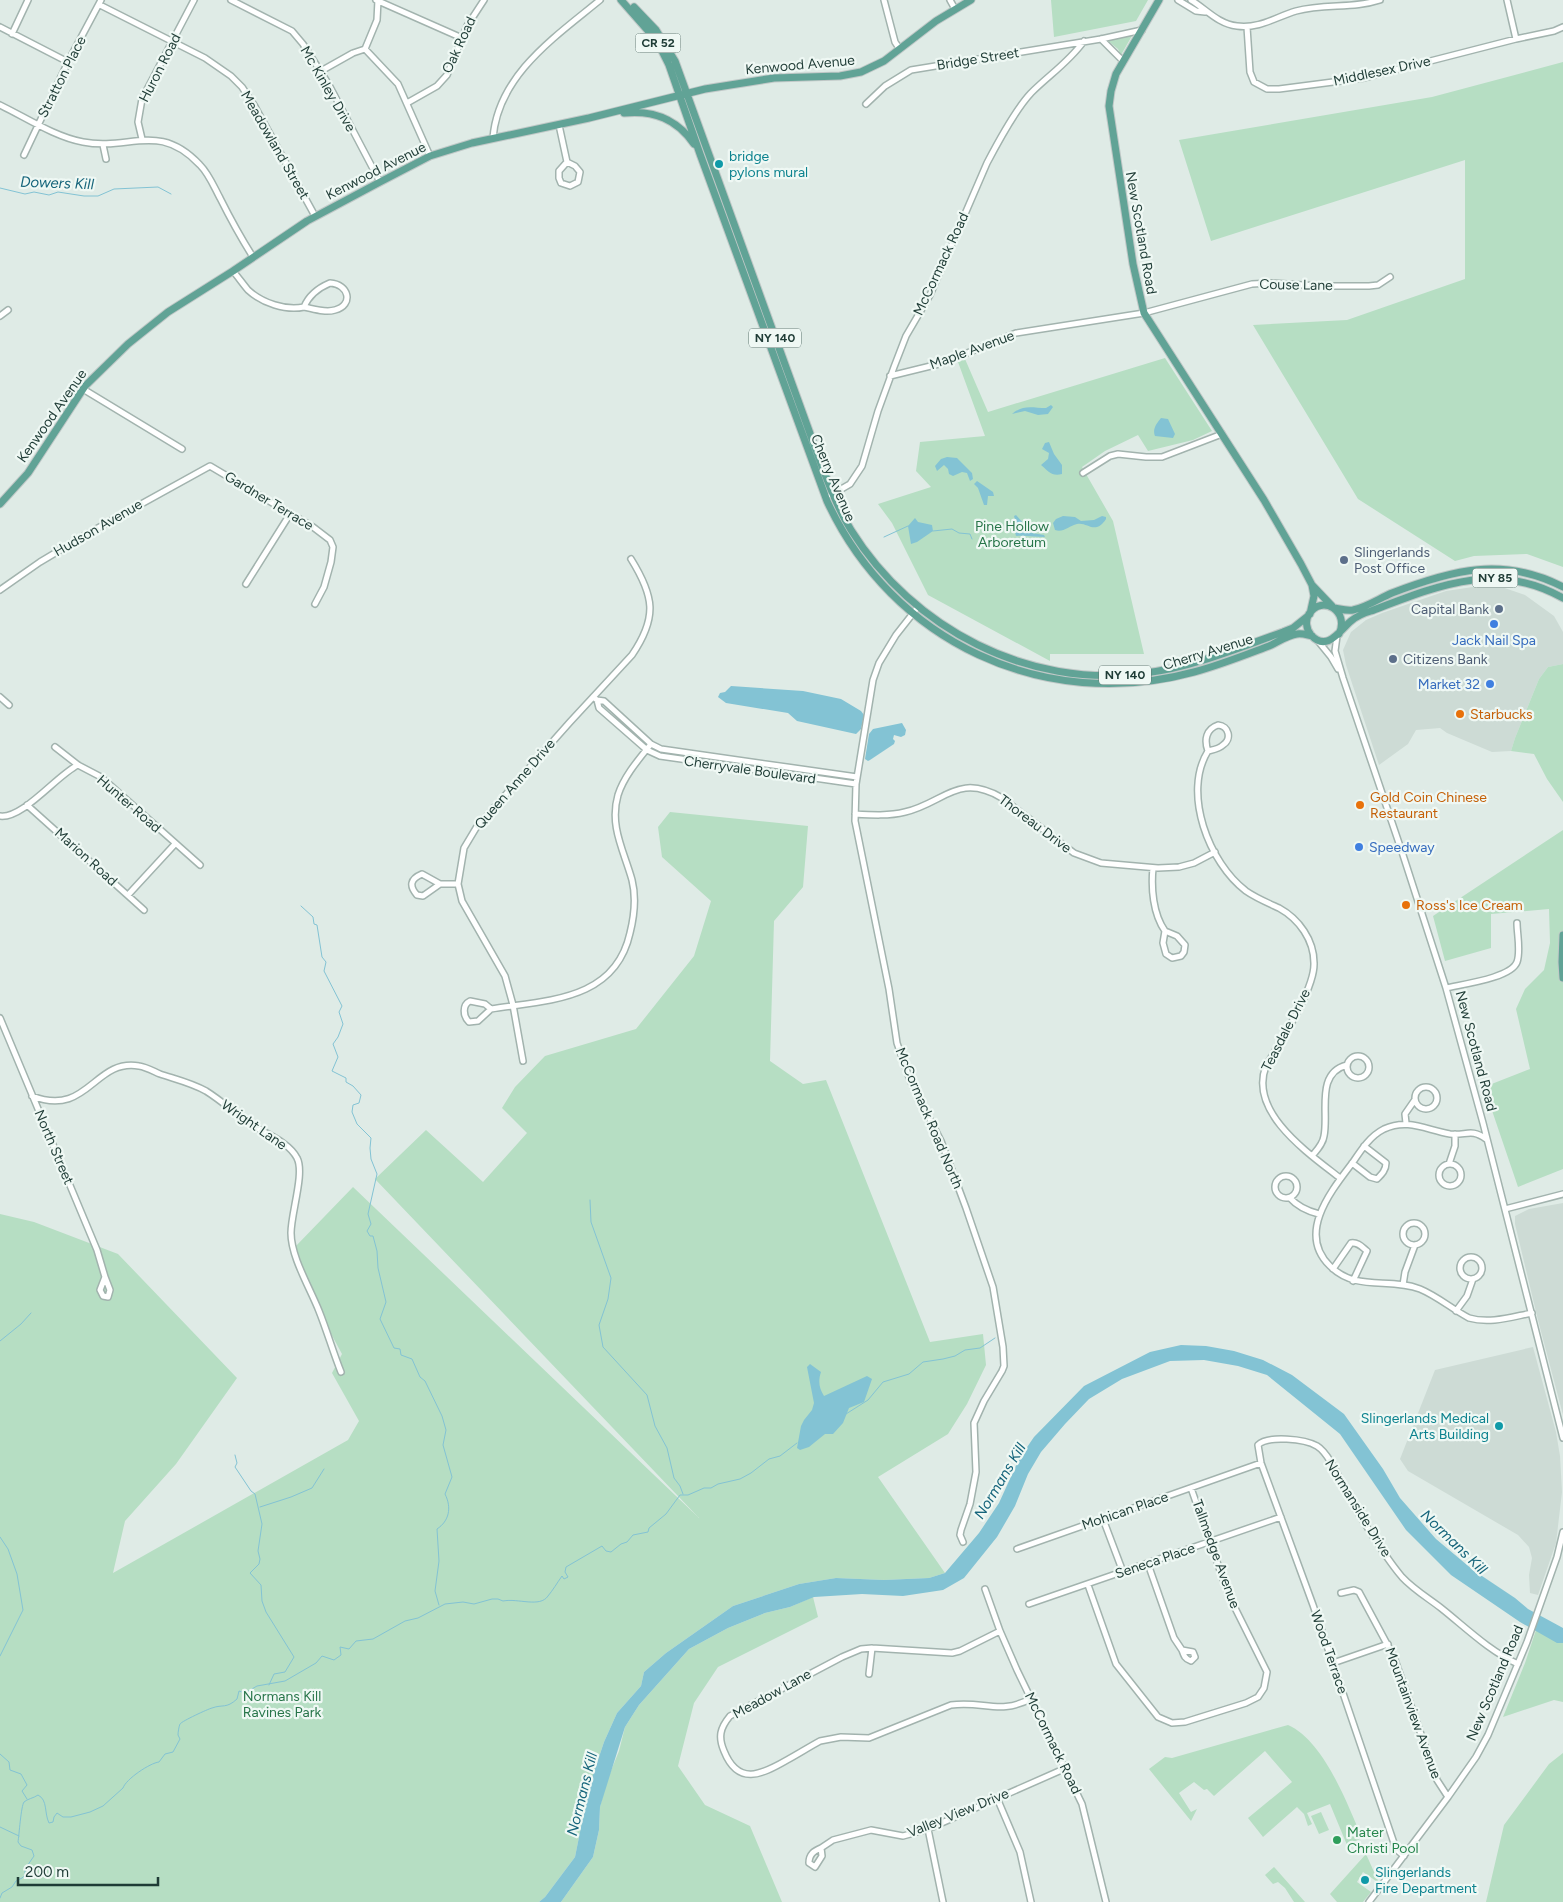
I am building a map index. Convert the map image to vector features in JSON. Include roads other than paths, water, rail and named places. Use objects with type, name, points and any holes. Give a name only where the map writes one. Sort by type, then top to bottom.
[{"type":"main road","name":"Cherry Avenue","points":[[621,0],[657,41],[684,94],[708,150],[833,495],[866,552],[889,580],[918,607],[964,638],[1009,658],[1057,671],[1107,675],[1144,673],[1194,663],[1293,628],[1309,615]]},
{"type":"main road","name":"Cherry Avenue","points":[[626,0],[656,30],[675,61],[700,154],[825,498],[838,525],[859,557],[883,586],[913,614],[948,638],[994,662],[1043,677],[1093,683],[1133,683],[1170,678],[1222,663],[1296,634],[1313,637]]},
{"type":"main road","name":"Kenwood Avenue","points":[[0,503],[28,472],[83,389],[128,344],[168,312],[315,216],[430,156],[472,143],[559,125],[705,89],[774,78],[850,75],[878,64],[936,21],[971,0]]},
{"type":"main road","name":"New Scotland Road","points":[[1159,0],[1123,61],[1112,84],[1109,106],[1133,264],[1144,313],[1273,516],[1312,585],[1333,608]]},
{"type":"main road","name":"NY 140","points":[[589,118],[637,112],[663,116],[684,131],[700,154]]},
{"type":"main road","name":"NY 85","points":[[1333,608],[1355,610],[1436,577],[1476,569],[1496,568],[1516,571],[1542,578],[1563,587]]},
{"type":"main road","name":"NY 85","points":[[1338,635],[1348,623],[1362,614],[1439,586],[1464,580],[1489,578],[1514,580],[1539,587],[1563,598]]},
{"type":"main road","points":[[1309,615],[1319,606],[1333,608],[1341,617],[1342,628],[1338,635],[1325,641],[1313,637],[1307,627],[1309,615],[1314,596],[1312,585]]},
{"type":"main road","points":[[1563,935],[1563,978]]},
{"type":"street","points":[[12,34],[28,0]]},
{"type":"street","name":"Huron Road","points":[[142,139],[138,122],[142,99],[194,0]]},
{"type":"street","name":"Mc Kinley Drive","points":[[231,0],[292,31],[303,44],[321,71],[380,182]]},
{"type":"street","points":[[321,71],[353,53],[365,49],[377,20],[377,0],[462,38]]},
{"type":"street","name":"Oak Road","points":[[406,103],[430,91],[447,75],[474,12],[484,0]]},
{"type":"street","points":[[494,138],[495,122],[502,102],[524,68],[553,38],[600,0]]},
{"type":"street","points":[[884,0],[895,42],[899,48]]},
{"type":"street","points":[[950,0],[955,9]]},
{"type":"street","points":[[1178,0],[1196,11],[1205,12],[1223,22],[1247,27],[1263,24],[1306,8],[1366,4],[1380,0]]},
{"type":"street","points":[[1191,0],[1201,6],[1205,12]]},
{"type":"street","points":[[1507,0],[1516,39]]},
{"type":"street","name":"Meadowland Street","points":[[100,2],[173,43],[212,62],[231,76],[242,87],[254,105],[315,216]]},
{"type":"street","name":"Stratton Place","points":[[24,155],[68,62],[100,2]]},
{"type":"street","points":[[0,27],[68,62]]},
{"type":"street","name":"Middlesex Drive","points":[[1247,27],[1250,72],[1254,82],[1267,89],[1364,78],[1554,31],[1563,27]]},
{"type":"street","name":"Bridge Street","points":[[866,104],[884,86],[911,70],[1084,42],[1142,30]]},
{"type":"street","points":[[1101,39],[1123,61]]},
{"type":"street","name":"McCormack Road","points":[[825,498],[850,484],[862,466],[890,376],[906,336],[930,295],[997,142],[1030,94],[1061,68],[1084,42]]},
{"type":"street","points":[[365,49],[393,77],[430,156]]},
{"type":"street","points":[[0,104],[62,136],[81,142],[103,145],[142,139],[159,140],[177,147],[202,166],[253,257]]},
{"type":"street","points":[[559,125],[567,162],[558,174],[561,183],[570,186],[578,182],[580,172],[575,166],[567,162]]},
{"type":"street","points":[[103,145],[106,159]]},
{"type":"street","points":[[233,271],[248,290],[257,296],[286,308],[304,307],[319,311],[335,310],[342,308],[347,292],[343,287],[330,283],[310,297],[304,307]]},
{"type":"street","name":"Couse Lane","points":[[1144,313],[1252,284],[1369,286],[1378,285],[1390,277]]},
{"type":"street","points":[[0,316],[8,310]]},
{"type":"street","name":"Maple Avenue","points":[[890,376],[944,364],[1016,333],[1144,313]]},
{"type":"street","points":[[83,389],[182,449]]},
{"type":"street","points":[[1083,472],[1111,455],[1162,457],[1222,434]]},
{"type":"street","name":"Gardner Terrace","points":[[199,471],[210,466],[214,468],[330,540],[333,547],[327,576],[315,604]]},
{"type":"street","name":"Hudson Avenue","points":[[0,590],[56,552],[199,471]]},
{"type":"street","points":[[246,584],[290,514]]},
{"type":"street","name":"Queen Anne Drive","points":[[523,1061],[514,1006],[505,976],[462,901],[458,884],[464,848],[476,828],[595,699],[641,642],[647,628],[651,610],[648,591],[631,559]]},
{"type":"street","name":"McCormack Road North","points":[[918,607],[892,640],[879,663],[873,680],[856,784],[856,814],[859,843],[866,866],[902,1060],[922,1106],[941,1141],[962,1196],[992,1287],[999,1317],[1004,1366],[977,1414],[974,1423],[976,1472],[970,1504],[960,1535],[963,1542]]},
{"type":"street","name":"New Scotland Road","points":[[1338,635],[1335,651],[1343,678],[1406,862],[1446,988],[1483,1123],[1563,1438]]},
{"type":"street","name":"New Scotland Road","points":[[1313,637],[1331,657],[1343,678]]},
{"type":"street","points":[[0,697],[9,705]]},
{"type":"street","points":[[491,1009],[485,1004],[470,1001],[465,1005],[464,1010],[466,1019],[469,1022],[475,1022],[491,1009],[580,993],[602,981],[620,959],[628,943],[633,922],[634,901],[632,882],[618,842],[615,818],[618,795],[629,774],[651,744],[604,701],[595,699]]},
{"type":"street","points":[[595,699],[600,708],[647,750]]},
{"type":"street","name":"Teasdale Drive","points":[[1208,751],[1205,738],[1208,732],[1214,726],[1222,725],[1228,732],[1227,740],[1223,746],[1208,751],[1203,758],[1199,772],[1198,800],[1202,822],[1215,852],[1226,870],[1245,890],[1286,912],[1296,921],[1305,932],[1312,949],[1314,964],[1308,991],[1266,1066],[1262,1086],[1264,1097],[1272,1114],[1286,1131],[1312,1156],[1340,1178]]},
{"type":"street","name":"Cherryvale Boulevard","points":[[651,744],[667,751],[857,777]]},
{"type":"street","name":"Hunter Road","points":[[55,746],[78,765],[100,777],[200,865]]},
{"type":"street","name":"Cherryvale Boulevard","points":[[647,750],[660,756],[733,768],[856,784]]},
{"type":"street","points":[[733,768],[734,761]]},
{"type":"street","points":[[0,816],[11,815],[27,805],[78,765]]},
{"type":"street","points":[[795,776],[796,769]]},
{"type":"street","name":"Thoreau Drive","points":[[856,814],[878,815],[905,812],[921,807],[946,793],[958,789],[980,789],[1002,798],[1074,853],[1101,863],[1153,868],[1179,867],[1194,863],[1215,852]]},
{"type":"street","name":"Marion Road","points":[[27,805],[144,910]]},
{"type":"street","points":[[128,895],[175,844]]},
{"type":"street","points":[[1153,868],[1152,881],[1155,902],[1159,922],[1165,932],[1163,944],[1166,954],[1172,958],[1181,956],[1185,945],[1177,936],[1165,932]]},
{"type":"street","points":[[440,884],[423,896],[417,895],[411,886],[411,882],[416,876],[422,874],[440,884],[458,884]]},
{"type":"street","points":[[1446,988],[1511,970],[1518,959],[1517,923]]},
{"type":"street","name":"North Street","points":[[0,1018],[97,1250],[105,1276]]},
{"type":"street","points":[[1312,1156],[1323,1142],[1325,1135],[1325,1096],[1328,1079],[1334,1071],[1347,1065],[1351,1058],[1362,1056],[1368,1062],[1369,1069],[1365,1076],[1355,1078],[1347,1072],[1347,1065]]},
{"type":"street","name":"Wright Lane","points":[[32,1096],[49,1101],[66,1100],[114,1070],[126,1066],[138,1066],[205,1090],[252,1124],[282,1142],[297,1158],[300,1174],[292,1213],[292,1241],[341,1372]]},
{"type":"street","points":[[1406,1123],[1405,1114],[1414,1101],[1416,1091],[1423,1087],[1433,1089],[1437,1095],[1436,1103],[1430,1108],[1419,1107],[1414,1101]]},
{"type":"street","points":[[1487,1139],[1478,1133],[1455,1134],[1406,1123],[1383,1130],[1364,1146],[1340,1178],[1319,1214],[1316,1232],[1318,1244],[1324,1259],[1333,1269],[1353,1281],[1404,1284],[1424,1291],[1456,1311],[1478,1320],[1491,1321],[1532,1313]]},
{"type":"street","points":[[1470,1132],[1483,1123]]},
{"type":"street","points":[[1449,1164],[1456,1166],[1461,1171],[1459,1182],[1453,1186],[1443,1184],[1439,1177],[1442,1167],[1449,1164],[1455,1146],[1455,1134]]},
{"type":"street","points":[[1352,1163],[1370,1177],[1377,1179],[1382,1174],[1386,1168],[1386,1163],[1364,1146]]},
{"type":"street","points":[[1290,1198],[1296,1193],[1297,1185],[1294,1179],[1283,1176],[1276,1184],[1276,1191],[1283,1198],[1290,1198],[1297,1206],[1319,1214]]},
{"type":"street","points":[[1505,1209],[1563,1194]]},
{"type":"street","points":[[1404,1284],[1405,1272],[1414,1245],[1423,1240],[1424,1233],[1419,1224],[1412,1223],[1406,1227],[1403,1233],[1407,1243],[1414,1245]]},
{"type":"street","points":[[1333,1269],[1351,1243],[1355,1242],[1367,1251],[1353,1281]]},
{"type":"street","points":[[1456,1311],[1467,1296],[1473,1279],[1479,1276],[1482,1266],[1478,1260],[1471,1257],[1462,1262],[1460,1269],[1466,1278],[1473,1279]]},
{"type":"street","name":"Normanside Drive","points":[[1258,1445],[1270,1439],[1306,1442],[1318,1446],[1328,1458],[1355,1509],[1402,1577],[1469,1631],[1509,1660],[1518,1664]]},
{"type":"street","name":"Wood Terrace","points":[[1258,1445],[1261,1463],[1333,1663],[1396,1850],[1404,1856]]},
{"type":"street","name":"Mohican Place","points":[[1017,1550],[1261,1463]]},
{"type":"street","name":"Tallmedge Avenue","points":[[1088,1585],[1116,1664],[1154,1714],[1168,1722],[1185,1722],[1246,1703],[1258,1697],[1264,1688],[1267,1677],[1264,1665],[1229,1596],[1192,1488]]},
{"type":"street","name":"Seneca Place","points":[[1029,1604],[1281,1517]]},
{"type":"street","points":[[1103,1519],[1123,1572]]},
{"type":"street","name":"New Scotland Road","points":[[1369,1902],[1448,1798],[1476,1757],[1488,1735],[1542,1602],[1563,1532]]},
{"type":"street","points":[[1148,1564],[1174,1638],[1182,1650]]},
{"type":"street","name":"McCormack Road","points":[[985,1589],[1000,1630],[1082,1804],[1106,1902]]},
{"type":"street","name":"Mountainview Avenue","points":[[1341,1593],[1354,1590],[1359,1592],[1388,1644],[1400,1670],[1436,1780],[1448,1798]]},
{"type":"street","name":"Meadow Lane","points":[[1000,1630],[960,1651],[952,1653],[872,1648],[861,1649],[842,1657],[730,1716],[721,1729],[720,1736],[723,1749],[730,1763],[743,1774],[761,1774],[828,1738],[869,1738],[951,1704],[1004,1708],[1021,1704],[1032,1698]]},
{"type":"street","points":[[1333,1663],[1388,1644]]},
{"type":"street","points":[[869,1674],[872,1648]]},
{"type":"street","name":"Valley View Drive","points":[[821,1848],[833,1840],[871,1830],[902,1836],[928,1829],[1066,1768]]},
{"type":"street","points":[[997,1798],[1020,1852],[1031,1902]]},
{"type":"street","points":[[928,1829],[942,1901]]},
{"type":"water","points":[[1051,405],[1053,407],[1048,414],[1038,415],[1025,411],[1012,414],[1024,408],[1046,408]]},
{"type":"water","points":[[1161,418],[1168,419],[1175,434],[1173,438],[1155,436],[1155,429]]},
{"type":"water","points":[[1049,442],[1054,454],[1062,465],[1062,474],[1053,474],[1041,465],[1048,459],[1049,453],[1042,449],[1045,443]]},
{"type":"water","points":[[947,457],[957,458],[972,473],[973,479],[970,481],[967,473],[962,472],[953,476],[949,474],[948,469],[944,465],[937,471],[935,466],[941,459]]},
{"type":"water","points":[[977,481],[993,492],[994,496],[988,496],[987,505],[984,505],[978,488],[974,484]]},
{"type":"water","points":[[1016,515],[1032,533],[1044,535],[1045,537],[1016,536],[1013,523],[1015,520],[1014,516]]},
{"type":"water","points":[[1063,516],[1075,517],[1081,521],[1094,520],[1102,516],[1106,517],[1106,519],[1097,527],[1080,524],[1063,530],[1055,530],[1053,523],[1056,519]]},
{"type":"water","points":[[915,518],[918,522],[932,525],[933,531],[911,544],[908,526]]},
{"type":"water","points":[[731,686],[803,691],[841,699],[861,711],[864,715],[861,729],[856,734],[797,721],[788,713],[726,703],[718,697],[720,693],[725,692]]},
{"type":"water","points":[[902,723],[906,730],[905,735],[901,737],[894,735],[894,744],[870,760],[865,759],[869,734],[873,729]]},
{"type":"water","points":[[1181,1345],[1206,1346],[1234,1351],[1263,1360],[1292,1375],[1344,1414],[1383,1469],[1400,1498],[1436,1539],[1473,1570],[1528,1609],[1563,1628],[1563,1643],[1557,1643],[1520,1622],[1451,1575],[1406,1530],[1340,1434],[1267,1375],[1238,1366],[1204,1360],[1170,1361],[1122,1379],[1089,1399],[1065,1424],[1041,1452],[1028,1474],[1015,1506],[997,1537],[964,1578],[943,1590],[903,1596],[862,1594],[814,1597],[790,1607],[765,1613],[728,1628],[689,1649],[639,1705],[625,1727],[600,1807],[599,1830],[593,1857],[561,1902],[539,1902],[545,1897],[575,1857],[585,1799],[604,1742],[617,1713],[641,1686],[644,1672],[666,1653],[733,1606],[799,1584],[836,1578],[884,1580],[929,1578],[945,1573],[979,1533],[999,1503],[1019,1459],[1034,1437],[1084,1386],[1150,1352]]},
{"type":"water","points":[[810,1364],[821,1372],[819,1378],[824,1396],[867,1376],[872,1379],[864,1402],[849,1408],[843,1423],[833,1434],[825,1434],[809,1447],[800,1450],[797,1448],[801,1426],[812,1410],[814,1403],[807,1367]]},
{"type":"waterway","name":"Dowers Kill","points":[[0,188],[25,194],[34,192],[49,195],[58,192],[98,196],[114,189],[158,187],[171,194]]},
{"type":"waterway","points":[[884,537],[908,526]]},
{"type":"waterway","points":[[933,531],[952,529],[959,533],[970,534],[972,539]]},
{"type":"waterway","points":[[301,906],[313,917],[314,924],[317,925],[322,957],[326,962],[324,971],[342,1006],[339,1012],[343,1024],[333,1044],[338,1057],[332,1071],[346,1078],[346,1082],[353,1086],[361,1095],[359,1103],[353,1105],[352,1112],[357,1124],[371,1138],[371,1159],[377,1174],[368,1214],[371,1224],[367,1231],[370,1236],[373,1236],[386,1302],[380,1319],[394,1348],[400,1349],[401,1355],[412,1359],[442,1416],[446,1430],[443,1445],[452,1477],[445,1494],[449,1509],[447,1518],[437,1529],[439,1561],[435,1591],[439,1605]]},
{"type":"waterway","points":[[590,1200],[591,1222],[611,1278],[608,1299],[599,1325],[603,1347],[647,1395],[655,1426],[667,1448],[674,1478],[683,1494]]},
{"type":"waterway","points":[[0,1341],[31,1313]]},
{"type":"waterway","points":[[846,1414],[868,1400],[883,1382],[909,1374],[923,1362],[943,1359],[955,1356],[965,1350],[980,1348],[995,1338]]},
{"type":"waterway","points":[[0,1898],[2,1893],[25,1875],[25,1869],[34,1856],[32,1850],[21,1846],[18,1842],[22,1809],[25,1801],[38,1795],[41,1797],[45,1803],[49,1823],[53,1822],[57,1813],[63,1817],[71,1817],[103,1806],[133,1776],[150,1765],[159,1762],[165,1754],[173,1752],[180,1739],[178,1735],[180,1724],[210,1709],[230,1704],[237,1699],[239,1691],[245,1693],[257,1686],[285,1681],[316,1663],[322,1656],[334,1660],[341,1655],[340,1647],[349,1649],[356,1641],[373,1639],[405,1621],[418,1618],[445,1604],[463,1602],[474,1604],[492,1599],[534,1602],[544,1600],[562,1576],[564,1579],[568,1577],[565,1572],[566,1567],[602,1546],[606,1551],[611,1552],[627,1542],[633,1535],[648,1532],[649,1528],[666,1514],[680,1495],[688,1495],[704,1488],[711,1488],[718,1484],[740,1479],[769,1459],[780,1456],[797,1443]]},
{"type":"waterway","points":[[235,1455],[237,1463],[235,1467],[255,1494],[262,1524],[258,1551],[259,1564],[250,1573],[261,1585],[262,1601],[266,1612],[294,1657],[285,1672],[274,1674],[269,1685]]},
{"type":"waterway","points":[[260,1507],[312,1488],[324,1469]]},
{"type":"waterway","points":[[0,1537],[8,1549],[17,1574],[23,1610],[0,1656]]},
{"type":"waterway","points":[[0,1754],[9,1762],[10,1770],[21,1774],[27,1785],[22,1791],[27,1799]]},
{"type":"waterway","points":[[0,1827],[19,1836]]},
{"type":"place","name":"bridge pylons mural","points":[[719,164]]},
{"type":"place","name":"Slingerlands Post Office","points":[[1344,560]]},
{"type":"place","name":"Capital Bank","points":[[1499,609]]},
{"type":"place","name":"Jack Nail Spa","points":[[1494,624]]},
{"type":"place","name":"Citizens Bank","points":[[1393,659]]},
{"type":"place","name":"Market 32","points":[[1490,684]]},
{"type":"place","name":"Starbucks","points":[[1460,714]]},
{"type":"place","name":"Gold Coin Chinese Restaurant","points":[[1360,805]]},
{"type":"place","name":"Speedway","points":[[1359,847]]},
{"type":"place","name":"Ross's Ice Cream","points":[[1406,905]]},
{"type":"place","name":"Slingerlands Medical Arts Building","points":[[1499,1426]]},
{"type":"place","name":"Mater Christi Pool","points":[[1337,1840]]},
{"type":"place","name":"Slingerlands Fire Department","points":[[1365,1880]]},
{"type":"park label","name":"Pine Hollow Arboretum","points":[[1012,534]]},
{"type":"park label","name":"Normans Kill Ravines Park","points":[[282,1704]]},
{"type":"water label","name":"Normans Kill","points":[[1000,1481]]},
{"type":"water label","name":"Normans Kill","points":[[1454,1542]]},
{"type":"water label","name":"Normans Kill","points":[[582,1794]]}]
